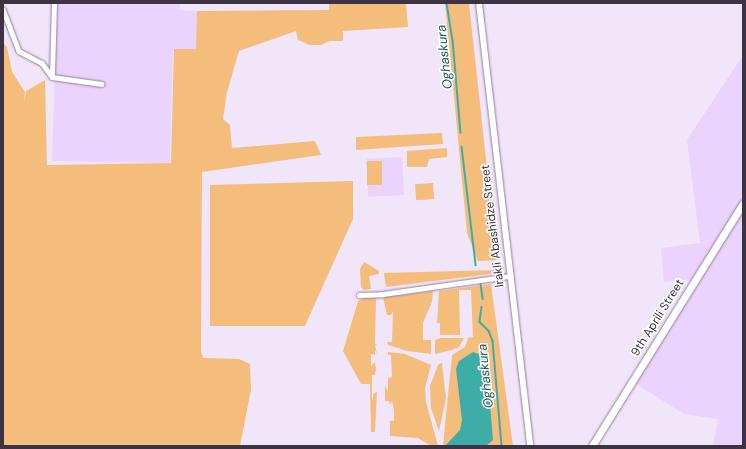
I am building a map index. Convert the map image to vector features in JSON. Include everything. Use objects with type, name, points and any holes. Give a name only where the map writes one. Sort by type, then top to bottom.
[{"type":"main road","name":"Irakli Abashidze Street","points":[[479,3],[489,110],[530,446]]},
{"type":"main road","name":"9th Aprili Street","points":[[592,446],[743,202]]},
{"type":"street","points":[[52,77],[54,3]]},
{"type":"street","points":[[3,9],[19,51],[42,63],[52,77],[102,84]]},
{"type":"street","points":[[359,294],[376,295],[510,276]]},
{"type":"shaded area","points":[[57,3],[180,3],[180,10],[197,11],[197,49],[173,49],[170,163],[52,161]]},
{"type":"shaded area","points":[[329,3],[406,3],[408,27],[343,31],[343,41],[330,41],[321,45],[310,45],[298,40],[296,31],[239,51],[227,92],[223,119],[230,125],[232,148],[315,141],[321,155],[202,172],[201,351],[203,358],[239,359],[250,364],[251,390],[240,446],[3,446],[3,43],[7,47],[12,72],[25,92],[24,103],[26,91],[45,80],[47,165],[171,163],[174,49],[196,49],[197,11],[329,10]]},
{"type":"shaded area","points":[[445,3],[469,3],[497,260],[478,261],[467,233]]},
{"type":"shaded area","points":[[743,55],[743,446],[713,446],[718,419],[684,414],[630,380],[695,279],[664,282],[661,248],[700,243],[687,140]]},
{"type":"shaded area","points":[[442,133],[443,144],[356,150],[356,137]]},
{"type":"shaded area","points":[[447,148],[447,157],[429,159],[427,167],[407,167],[407,151]]},
{"type":"shaded area","points":[[402,157],[404,195],[368,197],[366,159]]},
{"type":"shaded area","points":[[367,161],[382,161],[382,185],[367,185]]},
{"type":"shaded area","points":[[353,181],[353,219],[305,326],[210,326],[210,185]]},
{"type":"shaded area","points":[[433,183],[434,199],[416,200],[415,184]]},
{"type":"shaded area","points":[[364,262],[379,271],[379,274],[369,276],[371,289],[364,290],[361,287],[360,269]]},
{"type":"shaded area","points":[[498,270],[498,273],[386,287],[384,273]]},
{"type":"shaded area","points":[[491,284],[513,446],[443,446],[452,355],[465,347],[468,338],[473,337],[471,290],[459,290],[460,335],[440,335],[440,323],[437,323],[439,291]]},
{"type":"shaded area","points":[[433,291],[432,302],[423,323],[423,340],[431,340],[431,354],[407,351],[388,345],[387,342],[392,342],[393,311],[391,315],[387,315],[383,297]]},
{"type":"shaded area","points":[[365,298],[376,298],[375,344],[378,345],[375,345],[377,354],[375,350],[375,355],[371,354],[371,366],[375,362],[376,369],[375,375],[372,375],[372,401],[374,393],[377,392],[375,432],[371,432],[370,384],[361,384],[343,351],[358,301]]},
{"type":"shaded area","points":[[440,338],[464,338],[459,347],[435,354],[435,340]]},
{"type":"shaded area","points":[[388,352],[405,354],[431,365],[425,388],[426,402],[438,446],[431,446],[418,438],[390,436],[390,421],[394,421],[394,410],[392,401],[390,405],[389,401],[385,401],[385,385],[388,393],[388,378],[392,377],[391,355],[388,355]]},
{"type":"shaded area","points":[[442,363],[446,398],[439,431],[431,408],[430,386],[438,365]]},
{"type":"water","points":[[473,352],[484,356],[487,366],[493,440],[486,446],[445,446],[460,430],[462,420],[456,369],[459,361]]},
{"type":"waterway","name":"Oghaskura","points":[[447,3],[453,40],[461,133]]},
{"type":"waterway","name":"Oghaskura","points":[[462,147],[476,265]]},
{"type":"waterway","name":"Oghaskura","points":[[481,284],[483,299]]},
{"type":"waterway","name":"Oghaskura","points":[[482,307],[480,322],[489,331],[493,341],[502,446]]}]
